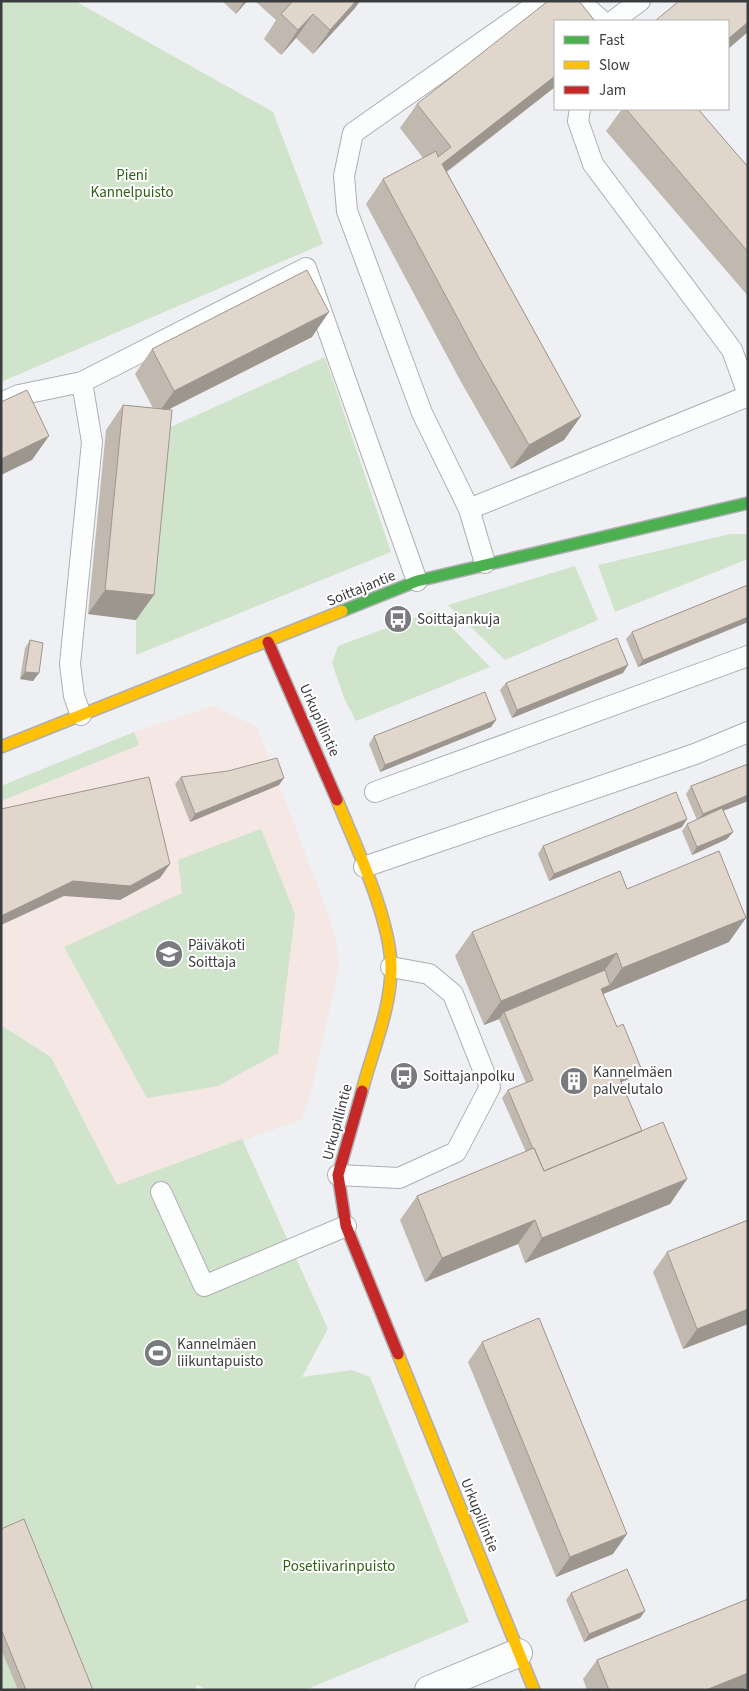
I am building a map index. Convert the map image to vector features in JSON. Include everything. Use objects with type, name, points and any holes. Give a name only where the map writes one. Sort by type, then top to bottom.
[{"type":"street","name":"Soittajantie","points":[[1,747],[417,581],[485,563],[581,544],[748,503]]},
{"type":"street","name":"Urkupillintie","points":[[268,642],[318,753],[364,867],[385,926],[391,967],[388,996],[338,1175],[346,1226],[534,1690]]},
{"type":"street","points":[[430,1690],[518,1653]]},
{"type":"lane","points":[[485,563],[469,509],[422,413],[347,211],[344,176],[353,133],[541,1]]},
{"type":"lane","points":[[572,1],[585,6],[601,20]]},
{"type":"lane","points":[[614,20],[640,1]]},
{"type":"lane","points":[[469,509],[748,395],[732,350],[593,164],[578,121],[580,110]]},
{"type":"lane","points":[[1,403],[19,395],[82,382],[306,268],[417,581]]},
{"type":"lane","points":[[81,715],[74,696],[70,664],[92,442],[82,382]]},
{"type":"lane","points":[[375,792],[748,656]]},
{"type":"lane","points":[[364,867],[686,758],[748,732]]},
{"type":"lane","points":[[338,1175],[399,1178],[456,1152],[490,1087],[452,994],[429,974],[391,967]]},
{"type":"lane","points":[[161,1192],[204,1286],[346,1226]]},
{"type":"shaded area","name":"Päiväkoti Soittaja","points":[[213,706],[257,727],[327,911],[336,941],[339,967],[311,1092],[301,1120],[117,1185],[51,1057],[1,1025],[1,786],[134,732]]},
{"type":"green space","name":"Pieni Kannelpuisto","points":[[1,1],[75,1],[273,112],[323,244],[1,382]]},
{"type":"green space","points":[[325,357],[391,552],[136,655],[136,620],[155,434]]},
{"type":"green space","points":[[730,534],[748,534],[748,559],[615,612],[598,565]]},
{"type":"green space","points":[[575,566],[598,620],[505,660],[448,605]]},
{"type":"green space","points":[[435,610],[490,667],[356,721],[344,698],[332,663],[338,646]]},
{"type":"green space","points":[[134,732],[139,745],[1,801],[1,786]]},
{"type":"green space","points":[[261,829],[295,914],[278,1053],[218,1086],[147,1098],[64,947],[182,893],[178,860]]},
{"type":"green space","name":"Kannelmäen liikuntapuisto","points":[[1,1025],[51,1057],[117,1185],[242,1139],[328,1329],[302,1377],[352,1370],[370,1377],[469,1622],[305,1690],[209,1690],[197,1685],[195,1690],[1,1690]]},
{"type":"building","points":[[293,1],[356,1],[330,30],[313,14],[298,30],[281,14]]},
{"type":"building","points":[[548,1],[579,1],[594,20],[554,20],[554,77],[442,164],[581,416],[529,445],[479,358],[383,179],[436,151],[438,157],[451,147],[417,104]]},
{"type":"building","points":[[679,1],[748,1],[748,22],[729,38],[729,20],[656,20]]},
{"type":"building","points":[[627,110],[699,110],[748,167],[748,252]]},
{"type":"building","points":[[307,270],[329,312],[174,391],[152,349]]},
{"type":"building","points":[[27,390],[49,436],[1,459],[1,402]]},
{"type":"building","points":[[123,405],[172,410],[154,595],[105,590]]},
{"type":"building","points":[[748,585],[748,617],[643,660],[632,632]]},
{"type":"building","points":[[617,638],[628,665],[517,710],[506,683]]},
{"type":"building","points":[[30,640],[43,643],[39,673],[25,672]]},
{"type":"building","points":[[485,692],[496,720],[385,765],[374,736]]},
{"type":"building","points":[[277,758],[284,778],[195,814],[181,777],[228,771]]},
{"type":"building","points":[[748,764],[748,795],[703,814],[691,786]]},
{"type":"building","points":[[149,777],[170,864],[130,886],[73,881],[1,916],[1,809]]},
{"type":"building","points":[[676,792],[687,819],[554,874],[543,846]]},
{"type":"building","points":[[722,808],[733,832],[697,847],[687,824]]},
{"type":"building","points":[[719,851],[746,918],[622,968],[617,953],[501,1001],[472,932],[620,871],[627,889]]},
{"type":"building","name":"Kannelmäen palvelutalo","points":[[605,970],[610,985],[601,989],[617,1027],[623,1024],[641,1068],[619,1077],[642,1131],[544,1171],[508,1090],[533,1080],[504,1012]]},
{"type":"building","points":[[663,1122],[687,1179],[542,1238],[535,1220],[442,1258],[417,1196],[534,1148],[544,1171]]},
{"type":"building","points":[[748,1220],[748,1309],[697,1329],[667,1252]]},
{"type":"building","points":[[539,1318],[627,1534],[570,1557],[482,1342]]},
{"type":"building","points":[[24,1519],[93,1690],[26,1690],[1,1629],[1,1529]]},
{"type":"building","points":[[627,1569],[645,1611],[589,1634],[571,1593]]},
{"type":"building","points":[[748,1599],[748,1673],[706,1690],[609,1690],[597,1660]]},
{"type":"traffic: fast","points":[[342,611],[417,581],[748,503]]},
{"type":"traffic: slow","points":[[1,747],[342,611]]},
{"type":"traffic: slow","points":[[337,800],[379,906],[385,928],[391,968],[388,999],[362,1091]]},
{"type":"traffic: slow","points":[[398,1354],[534,1690]]},
{"type":"traffic: jam","points":[[268,642],[337,800]]},
{"type":"traffic: jam","points":[[362,1091],[338,1175],[346,1226],[398,1354]]},
{"type":"place","name":"Soittajankuja","points":[[398,619]]},
{"type":"place","name":"Päiväkoti Soittaja","points":[[169,954]]},
{"type":"place","name":"Soittajanpolku","points":[[404,1076]]},
{"type":"place","name":"Kannelmäen palvelutalo","points":[[574,1081]]},
{"type":"place","name":"Kannelmäen liikuntapuisto","points":[[158,1353]]},
{"type":"park label","name":"Posetiivarinpuisto","points":[[339,1566]]}]
